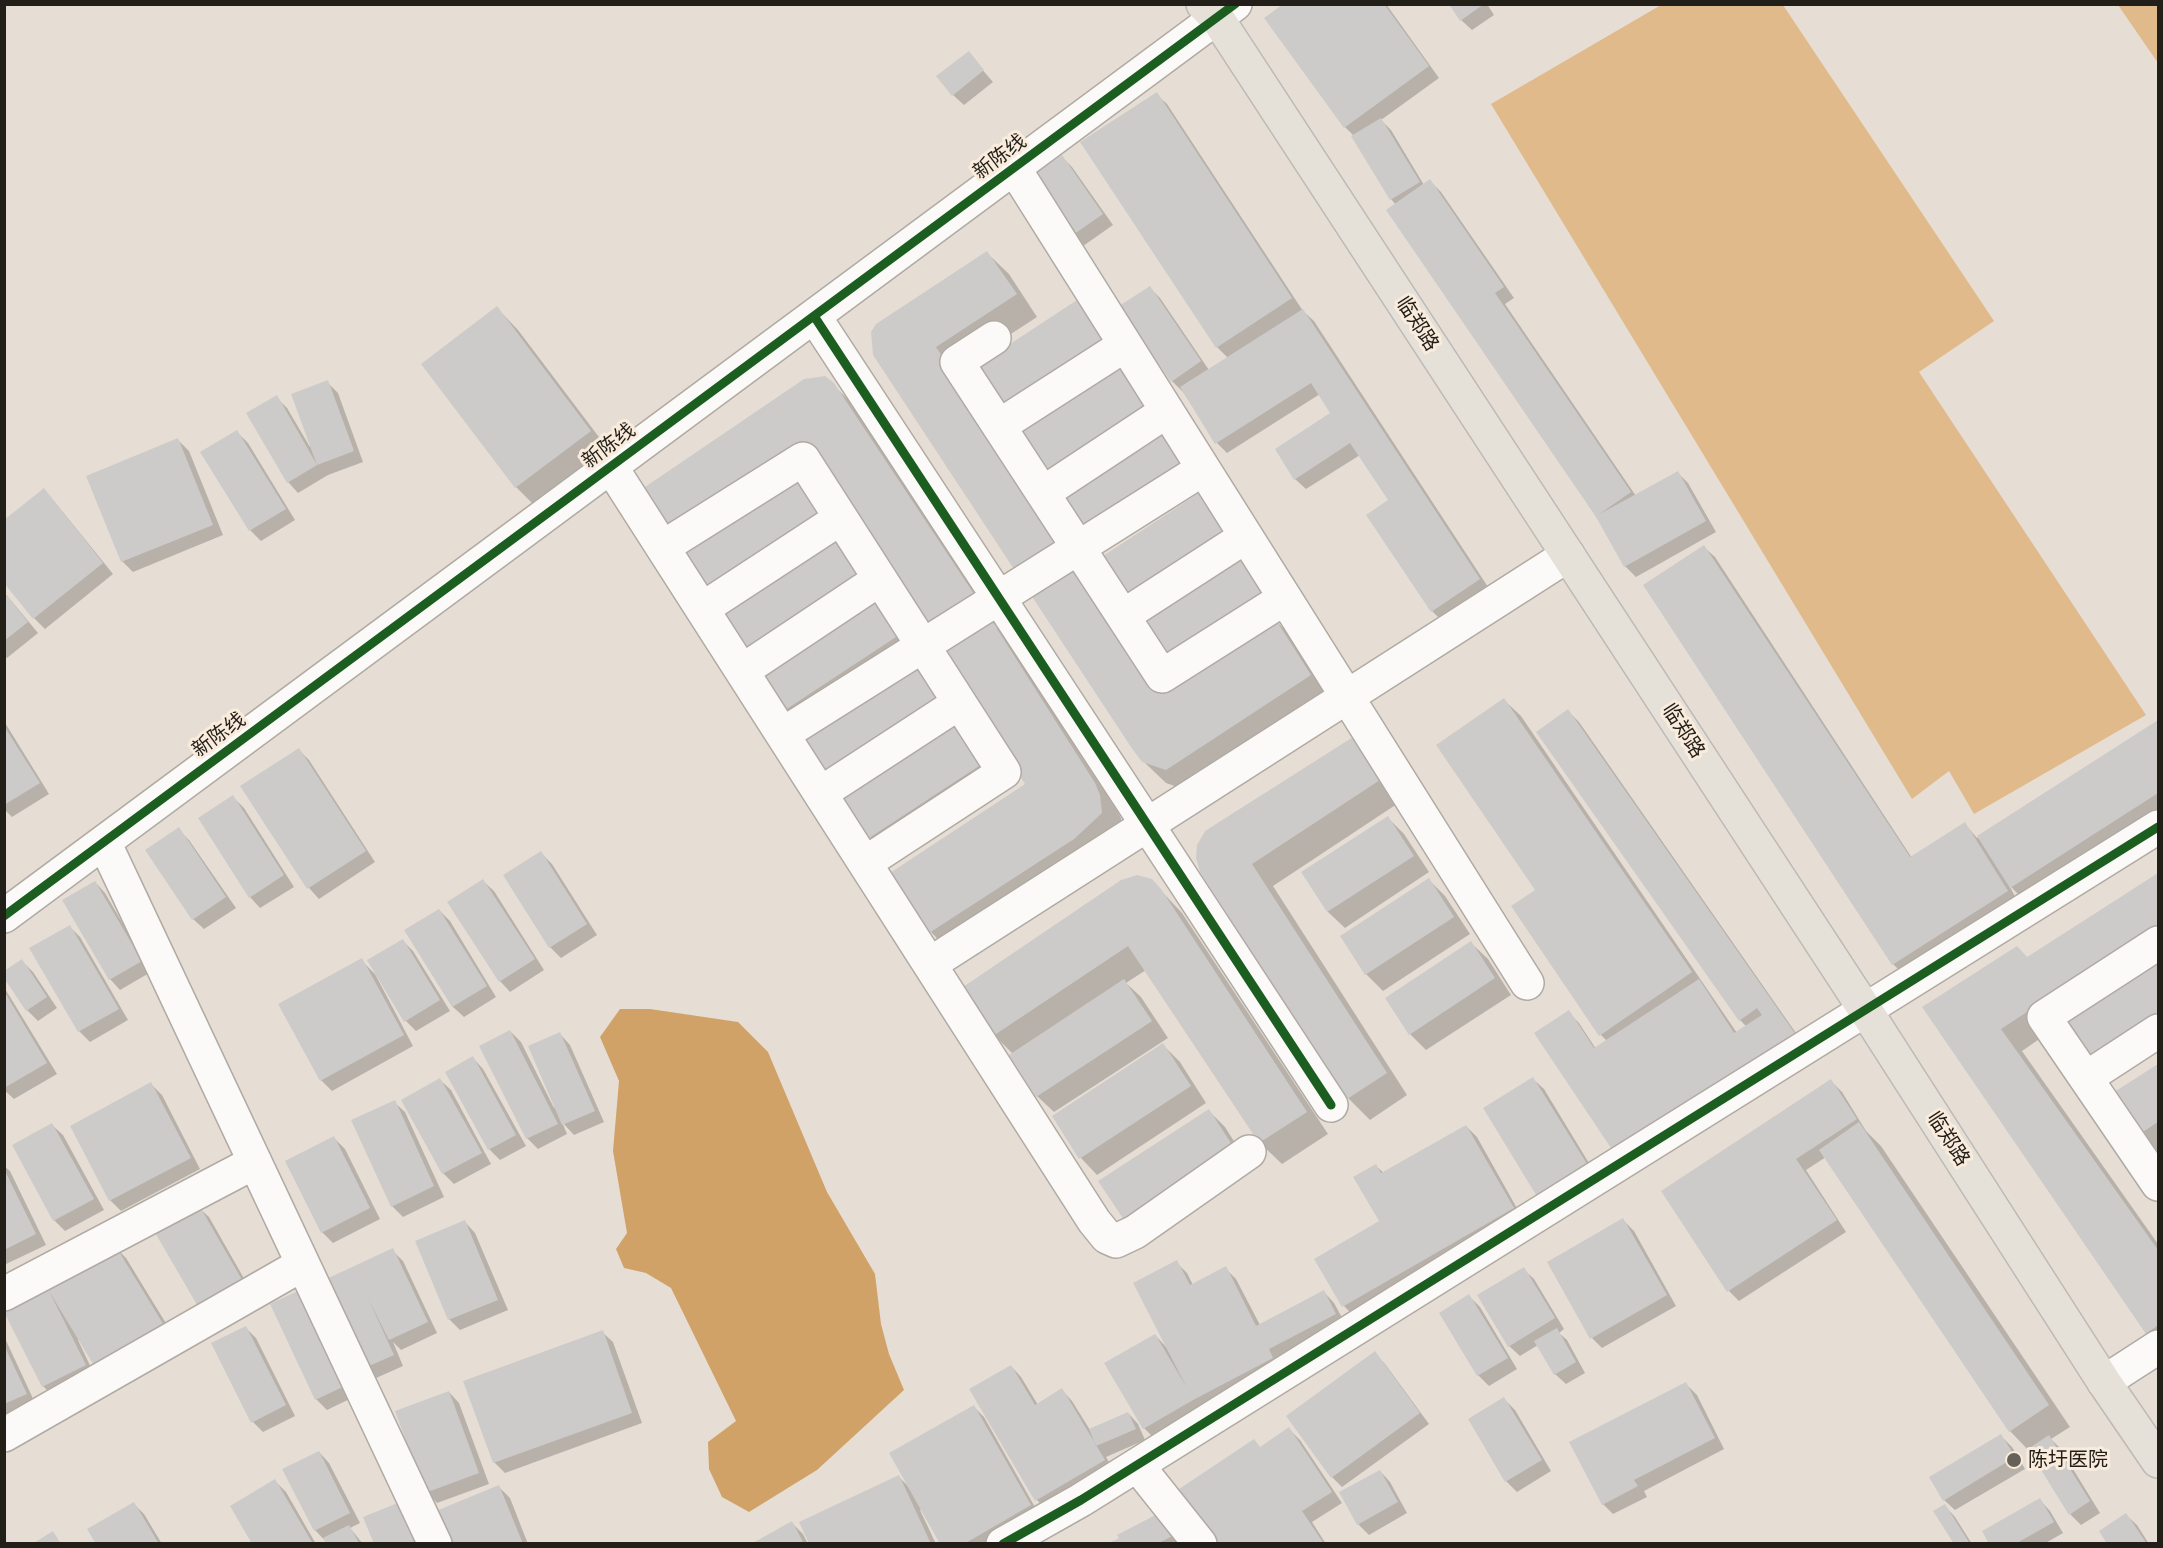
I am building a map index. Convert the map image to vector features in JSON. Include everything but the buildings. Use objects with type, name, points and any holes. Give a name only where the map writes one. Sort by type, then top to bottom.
[{"type":"main road","name":"临郑路","points":[[1219,9],[1568,555],[1866,1011],[2104,1382],[2158,1461]]},
{"type":"street","name":"新陈线","points":[[4,916],[1014,168],[1219,9]]},
{"type":"street","points":[[1014,168],[1527,983]]},
{"type":"street","points":[[814,316],[1148,824],[1330,1106]]},
{"type":"street","points":[[994,338],[957,362],[1162,676],[1285,598]]},
{"type":"street","points":[[999,426],[1125,345]]},
{"type":"street","points":[[1043,493],[1167,411]]},
{"type":"street","points":[[663,547],[803,459],[1004,772],[865,863]]},
{"type":"street","points":[[611,467],[1107,1237],[1116,1240],[1135,1232],[1249,1152]]},
{"type":"street","points":[[783,734],[1203,469]]},
{"type":"street","points":[[702,609],[841,518]]},
{"type":"street","points":[[1123,616],[1245,537]]},
{"type":"street","points":[[930,964],[1568,555]]},
{"type":"street","points":[[742,671],[880,579]]},
{"type":"street","points":[[821,793],[959,703]]},
{"type":"street","points":[[1003,1544],[1137,1466],[2158,827]]},
{"type":"street","points":[[104,842],[435,1544]]},
{"type":"street","points":[[2158,943],[2044,1017],[2086,1078],[2148,1146],[2158,1184]]},
{"type":"street","points":[[2086,1078],[2158,1031]]},
{"type":"street","points":[[4,1294],[255,1162]]},
{"type":"street","points":[[4,1435],[303,1264]]},
{"type":"street","points":[[2104,1382],[2158,1347]]},
{"type":"street","points":[[1137,1466],[1200,1544]]},
{"type":"shaded area","points":[[1661,5],[1783,5],[1994,321],[1919,372],[2146,715],[1974,814],[1949,771],[1912,799],[1491,104]]},
{"type":"shaded area","points":[[2118,5],[2158,5],[2158,63]]},
{"type":"shaded area","points":[[620,1009],[650,1009],[738,1022],[768,1052],[827,1192],[875,1274],[881,1324],[889,1354],[904,1390],[817,1470],[749,1512],[722,1497],[709,1469],[708,1442],[736,1421],[671,1288],[646,1273],[624,1268],[616,1249],[627,1233],[613,1151],[619,1081],[600,1037]]},
{"type":"cycle path","points":[[4,916],[1235,4]]},
{"type":"cycle path","points":[[814,316],[1331,1105]]},
{"type":"cycle path","points":[[1003,1544],[1081,1500],[2158,827]]},
{"type":"place","name":"陈圩医院","points":[[2014,1460]]}]
